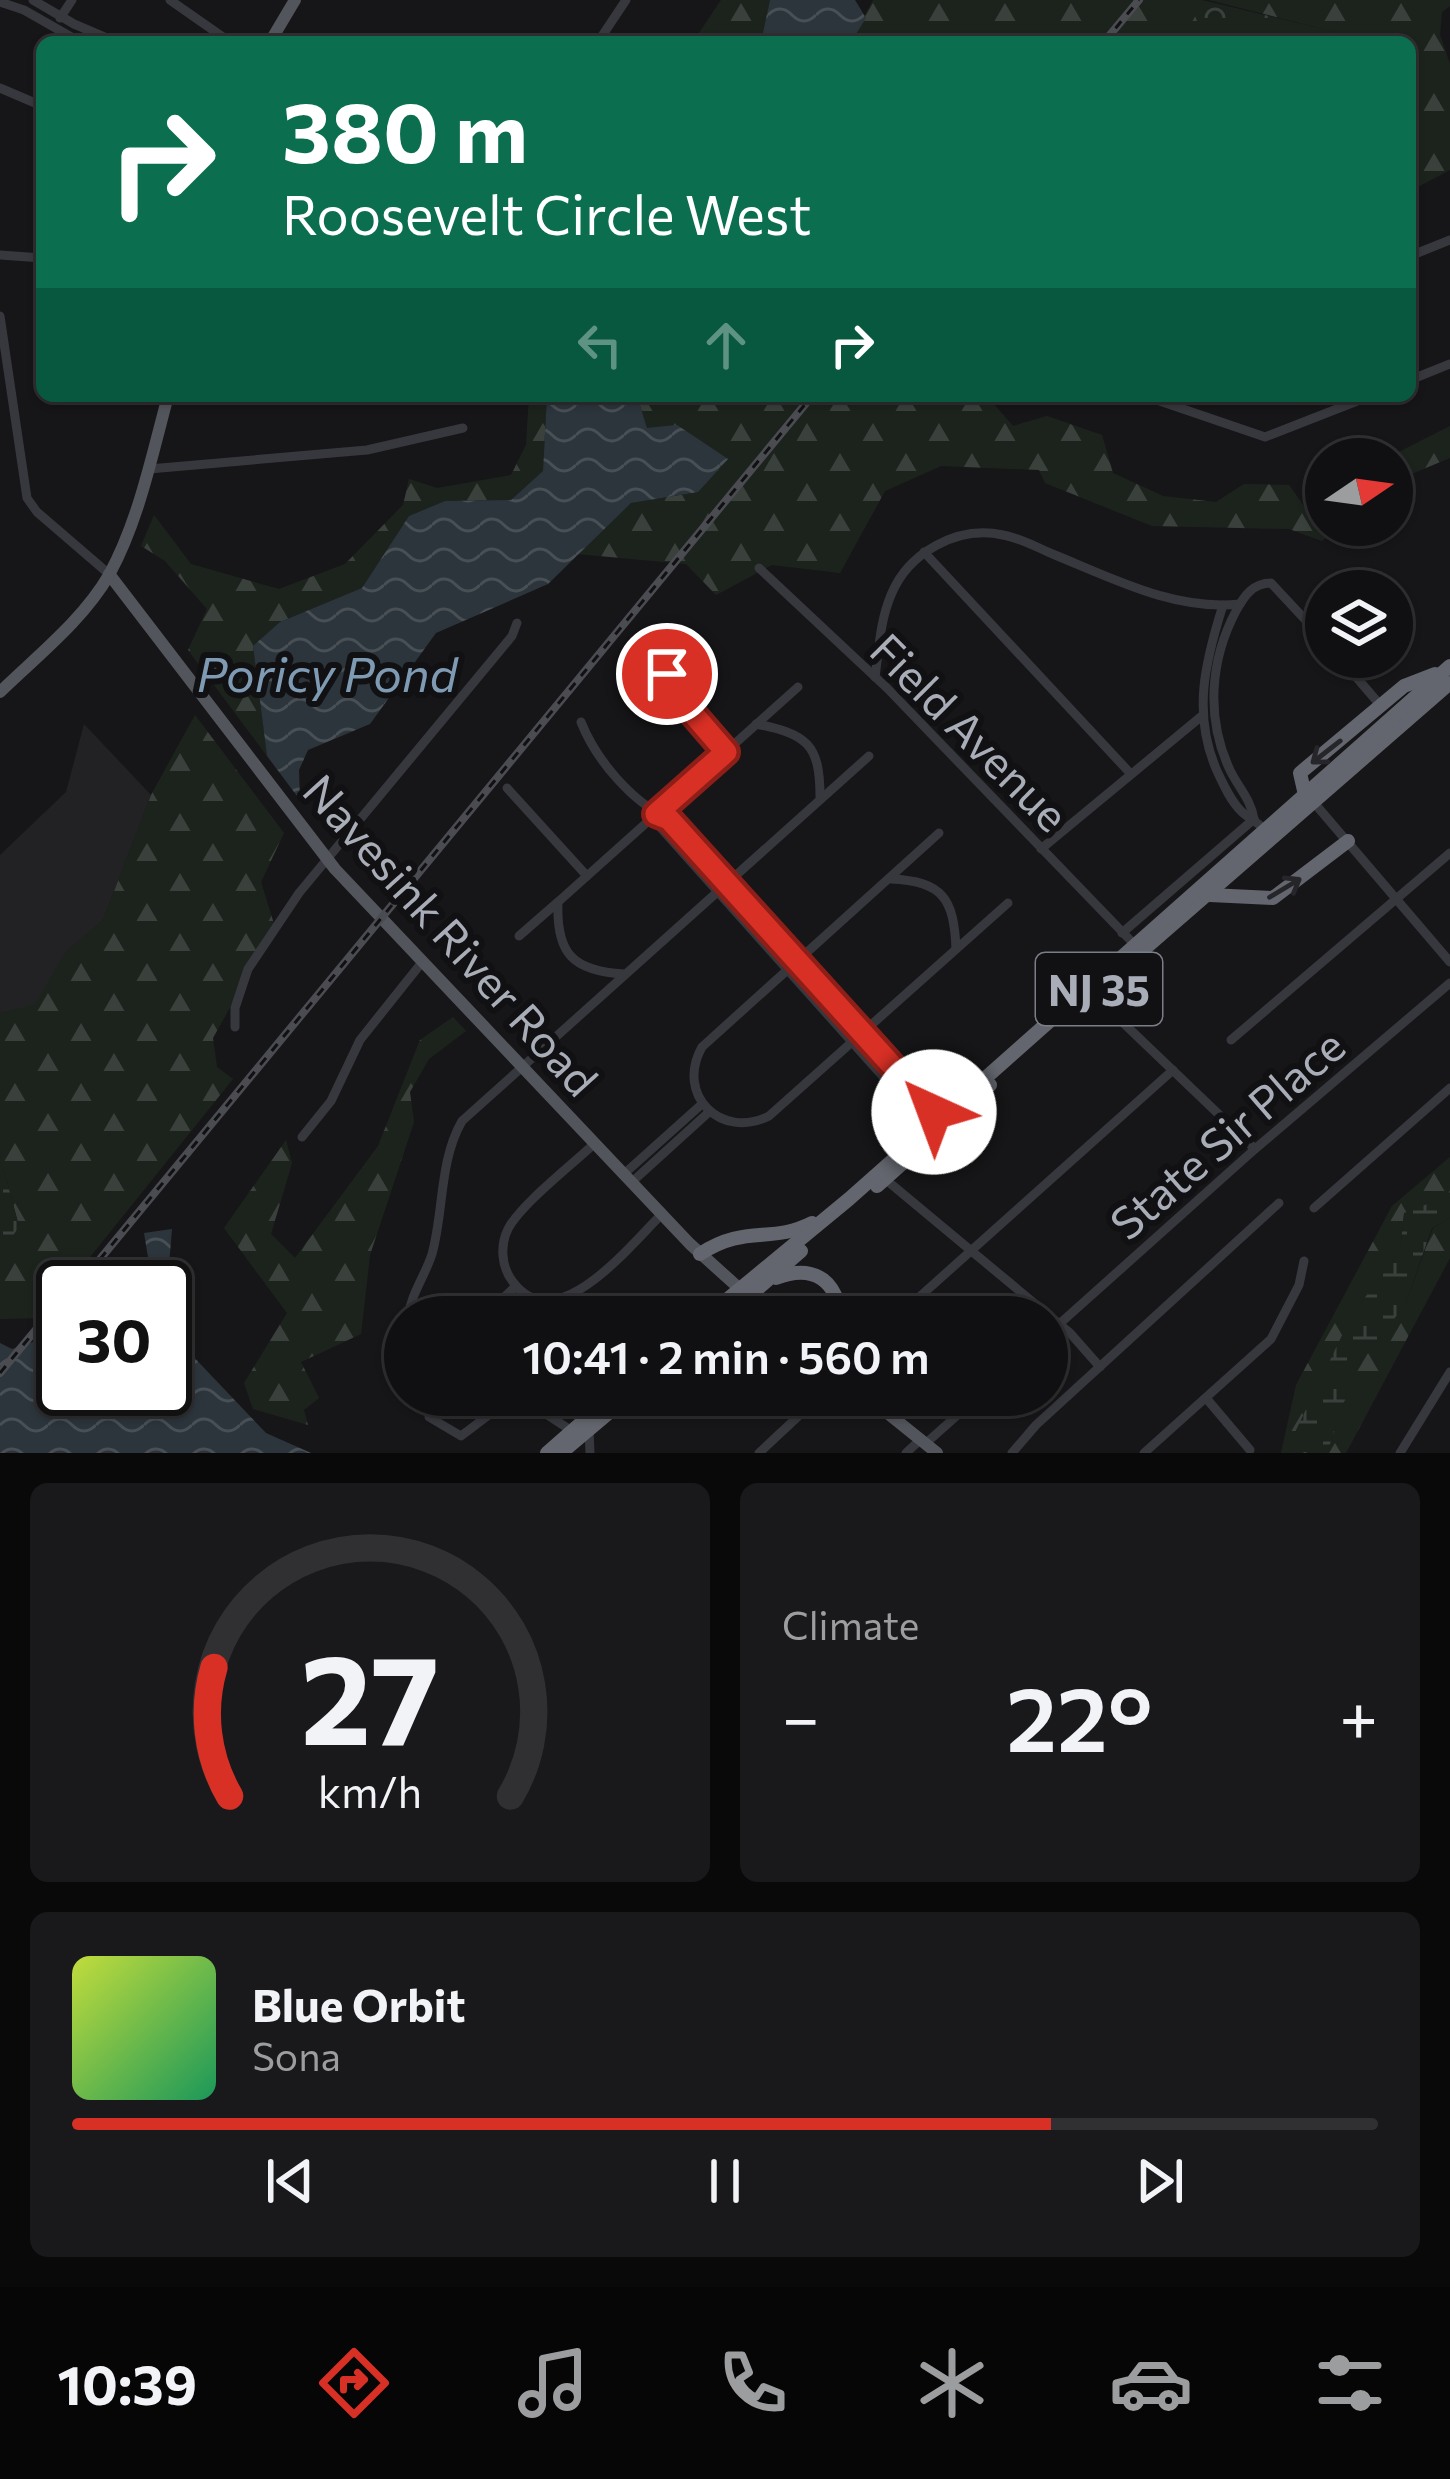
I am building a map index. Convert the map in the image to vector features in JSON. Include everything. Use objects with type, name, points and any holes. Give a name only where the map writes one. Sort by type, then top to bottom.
[{"type":"highway","points":[[1310,798],[1300,773],[1414,680],[1447,674]]},
{"type":"highway","name":"NJ 35","points":[[738,1296],[766,1282],[1210,895],[1447,674]]},
{"type":"highway","name":"NJ 35","points":[[741,1296],[1128,938],[1259,824],[1310,798]]},
{"type":"highway","points":[[1210,895],[1273,898],[1348,841]]},
{"type":"highway","points":[[700,1254],[729,1237],[800,1229],[832,1212]]},
{"type":"highway","points":[[766,1282],[804,1272],[824,1278],[835,1296]]},
{"type":"highway","points":[[547,1453],[589,1416]]},
{"type":"highway","points":[[561,1453],[605,1416]]},
{"type":"main road","points":[[274,36],[295,0]]},
{"type":"main road","points":[[0,692],[70,623],[110,574],[149,469],[167,402]]},
{"type":"main road","name":"Navesink River Road","points":[[110,574],[328,861],[700,1254],[746,1296]]},
{"type":"main road","points":[[891,1416],[927,1446]]},
{"type":"street","points":[[54,28],[72,0]]},
{"type":"street","points":[[170,0],[221,36]]},
{"type":"street","points":[[602,36],[626,0]]},
{"type":"street","points":[[0,2],[69,36]]},
{"type":"street","points":[[32,15],[36,2],[103,36]]},
{"type":"street","points":[[2,92],[36,104]]},
{"type":"street","points":[[1416,254],[1450,240]]},
{"type":"street","points":[[0,268],[1,255],[36,258]]},
{"type":"street","points":[[0,316],[27,498],[41,516],[110,574]]},
{"type":"street","points":[[1416,378],[1450,364]]},
{"type":"street","points":[[1163,402],[1264,436],[1345,402]]},
{"type":"street","points":[[149,469],[368,450],[463,428]]},
{"type":"street","points":[[875,677],[880,634],[891,595],[904,572],[924,552],[961,535],[1002,534],[1159,596],[1240,604]]},
{"type":"street","points":[[924,552],[1130,773]]},
{"type":"street","name":"Field Avenue","points":[[759,568],[875,677],[1128,938]]},
{"type":"street","points":[[1041,849],[1208,714],[1220,648],[1240,604],[1256,586],[1271,584],[1305,620]]},
{"type":"street","points":[[1222,605],[1206,658],[1208,746],[1242,812],[1259,824]]},
{"type":"street","points":[[235,1027],[235,1008],[248,969],[299,893],[512,636],[517,623]]},
{"type":"street","points":[[691,637],[665,682],[726,752]]},
{"type":"street","points":[[1357,678],[1381,706]]},
{"type":"street","points":[[519,936],[798,687]]},
{"type":"street","points":[[581,722],[590,745],[656,814],[660,827],[722,887],[934,1122]]},
{"type":"street","points":[[756,724],[792,732],[808,745],[818,761],[820,797]]},
{"type":"street","points":[[412,1296],[432,1252],[457,1131],[469,1113],[869,756]]},
{"type":"street","points":[[507,788],[586,876]]},
{"type":"street","points":[[1310,798],[1450,962]]},
{"type":"street","points":[[939,833],[702,1047],[693,1083],[705,1108],[719,1119],[745,1125],[762,1120],[1008,904]]},
{"type":"street","points":[[1231,1040],[1450,854]]},
{"type":"street","points":[[891,879],[922,882],[943,895],[955,921],[956,949]]},
{"type":"street","points":[[558,902],[559,937],[572,958],[591,970],[624,974]]},
{"type":"street","points":[[302,1137],[331,1101],[360,1040],[423,961]]},
{"type":"street","name":"State Sir Place","points":[[1068,1316],[1450,983]]},
{"type":"street","points":[[1093,994],[1255,1149]]},
{"type":"street","points":[[921,1296],[1173,1070]]},
{"type":"street","points":[[1314,1208],[1450,1088]]},
{"type":"street","points":[[628,1177],[705,1108]]},
{"type":"street","points":[[595,1143],[508,1229],[503,1262],[516,1286],[535,1297],[569,1297],[663,1213]]},
{"type":"street","points":[[885,1179],[1025,1296]]},
{"type":"street","points":[[1012,1453],[1036,1425],[1279,1203]]},
{"type":"street","points":[[1144,1453],[1271,1339],[1300,1285],[1304,1261]]},
{"type":"street","points":[[505,1296],[516,1286]]},
{"type":"street","points":[[1068,1333],[1100,1367]]},
{"type":"street","points":[[1400,1453],[1450,1372]]},
{"type":"street","points":[[1206,1399],[1250,1450]]},
{"type":"street","points":[[430,1416],[461,1436],[488,1416]]},
{"type":"street","points":[[549,1416],[572,1431]]},
{"type":"street","points":[[759,1453],[799,1416]]},
{"type":"street","points":[[906,1453],[927,1446],[958,1416]]},
{"type":"street","points":[[589,1429],[590,1450]]},
{"type":"shaded area","points":[[84,724],[151,795],[103,920],[66,952],[35,1005],[0,1013],[0,855],[66,792]]},
{"type":"green space","points":[[721,0],[770,0],[762,36],[697,36]]},
{"type":"green space","points":[[873,0],[1202,0],[1193,9],[1204,36],[854,36]]},
{"type":"green space","points":[[1202,0],[1331,31],[1333,36],[1203,36],[1192,9]]},
{"type":"green space","points":[[1209,0],[1450,0],[1442,12],[1440,35],[1450,64],[1450,170],[1416,188],[1416,36],[1333,36],[1331,31]]},
{"type":"green space","points":[[529,402],[547,402],[543,471],[511,500],[445,501],[409,516],[362,588],[280,622],[253,646],[267,756],[188,650],[207,609],[165,561],[141,546],[154,515],[191,564],[279,589],[345,564],[403,505],[409,479],[437,488],[511,475],[526,445]]},
{"type":"green space","points":[[639,402],[992,402],[1013,426],[1047,416],[1102,435],[1113,473],[1163,496],[1216,502],[1244,484],[1289,485],[1305,508],[1305,535],[1289,529],[1152,526],[1045,483],[1039,470],[941,466],[885,491],[840,573],[772,565],[716,595],[686,564],[577,554],[631,503],[698,492],[647,428]]},
{"type":"green space","points":[[1450,426],[1450,458],[1413,473],[1413,445]]},
{"type":"green space","points":[[195,715],[284,833],[261,882],[275,927],[213,1038],[217,1067],[233,1079],[88,1260],[36,1260],[36,1318],[0,1319],[0,1254],[19,1226],[0,1155],[0,1013],[35,1004],[66,952],[103,920],[151,795]]},
{"type":"green space","points":[[453,1017],[466,1031],[429,1059],[410,1092],[414,1122],[370,1255],[361,1334],[301,1362],[319,1398],[304,1410],[308,1425],[253,1409],[244,1383],[287,1313],[224,1228],[286,1140],[292,1163],[271,1234],[295,1258],[378,1146],[420,1040]]},
{"type":"green space","points":[[0,1155],[19,1227],[0,1254]]},
{"type":"green space","points":[[1450,1157],[1450,1190],[1446,1197],[1404,1214],[1400,1252],[1353,1313],[1297,1430],[1292,1453],[1281,1453],[1296,1385],[1392,1206]]},
{"type":"green space","points":[[1450,1190],[1450,1218],[1432,1228],[1405,1305],[1355,1369],[1327,1453],[1292,1453],[1296,1430],[1353,1313],[1400,1252],[1404,1213],[1446,1197]]},
{"type":"green space","points":[[1450,1218],[1450,1258],[1346,1453],[1327,1453],[1355,1369],[1405,1305],[1433,1228]]},
{"type":"water","points":[[770,0],[855,0],[866,18],[855,36],[762,36]]},
{"type":"water","name":"Poricy Pond","points":[[547,402],[639,402],[647,428],[677,425],[728,459],[698,492],[631,503],[548,584],[436,633],[370,724],[308,750],[299,770],[300,800],[267,756],[253,646],[280,622],[362,588],[409,516],[445,501],[511,500],[543,471]]},
{"type":"water","points":[[172,1229],[169,1260],[148,1260],[144,1233]]},
{"type":"water","points":[[36,1341],[36,1416],[192,1416],[192,1355],[266,1433],[311,1453],[0,1453],[0,1343],[12,1349]]},
{"type":"railway","points":[[1109,36],[1139,0]]},
{"type":"railway","points":[[99,1260],[807,402]]},
{"type":"railway","points":[[0,1373],[36,1330]]},
{"type":"route","points":[[667,674],[668,685],[726,752],[656,814],[669,819],[934,1112]]}]
